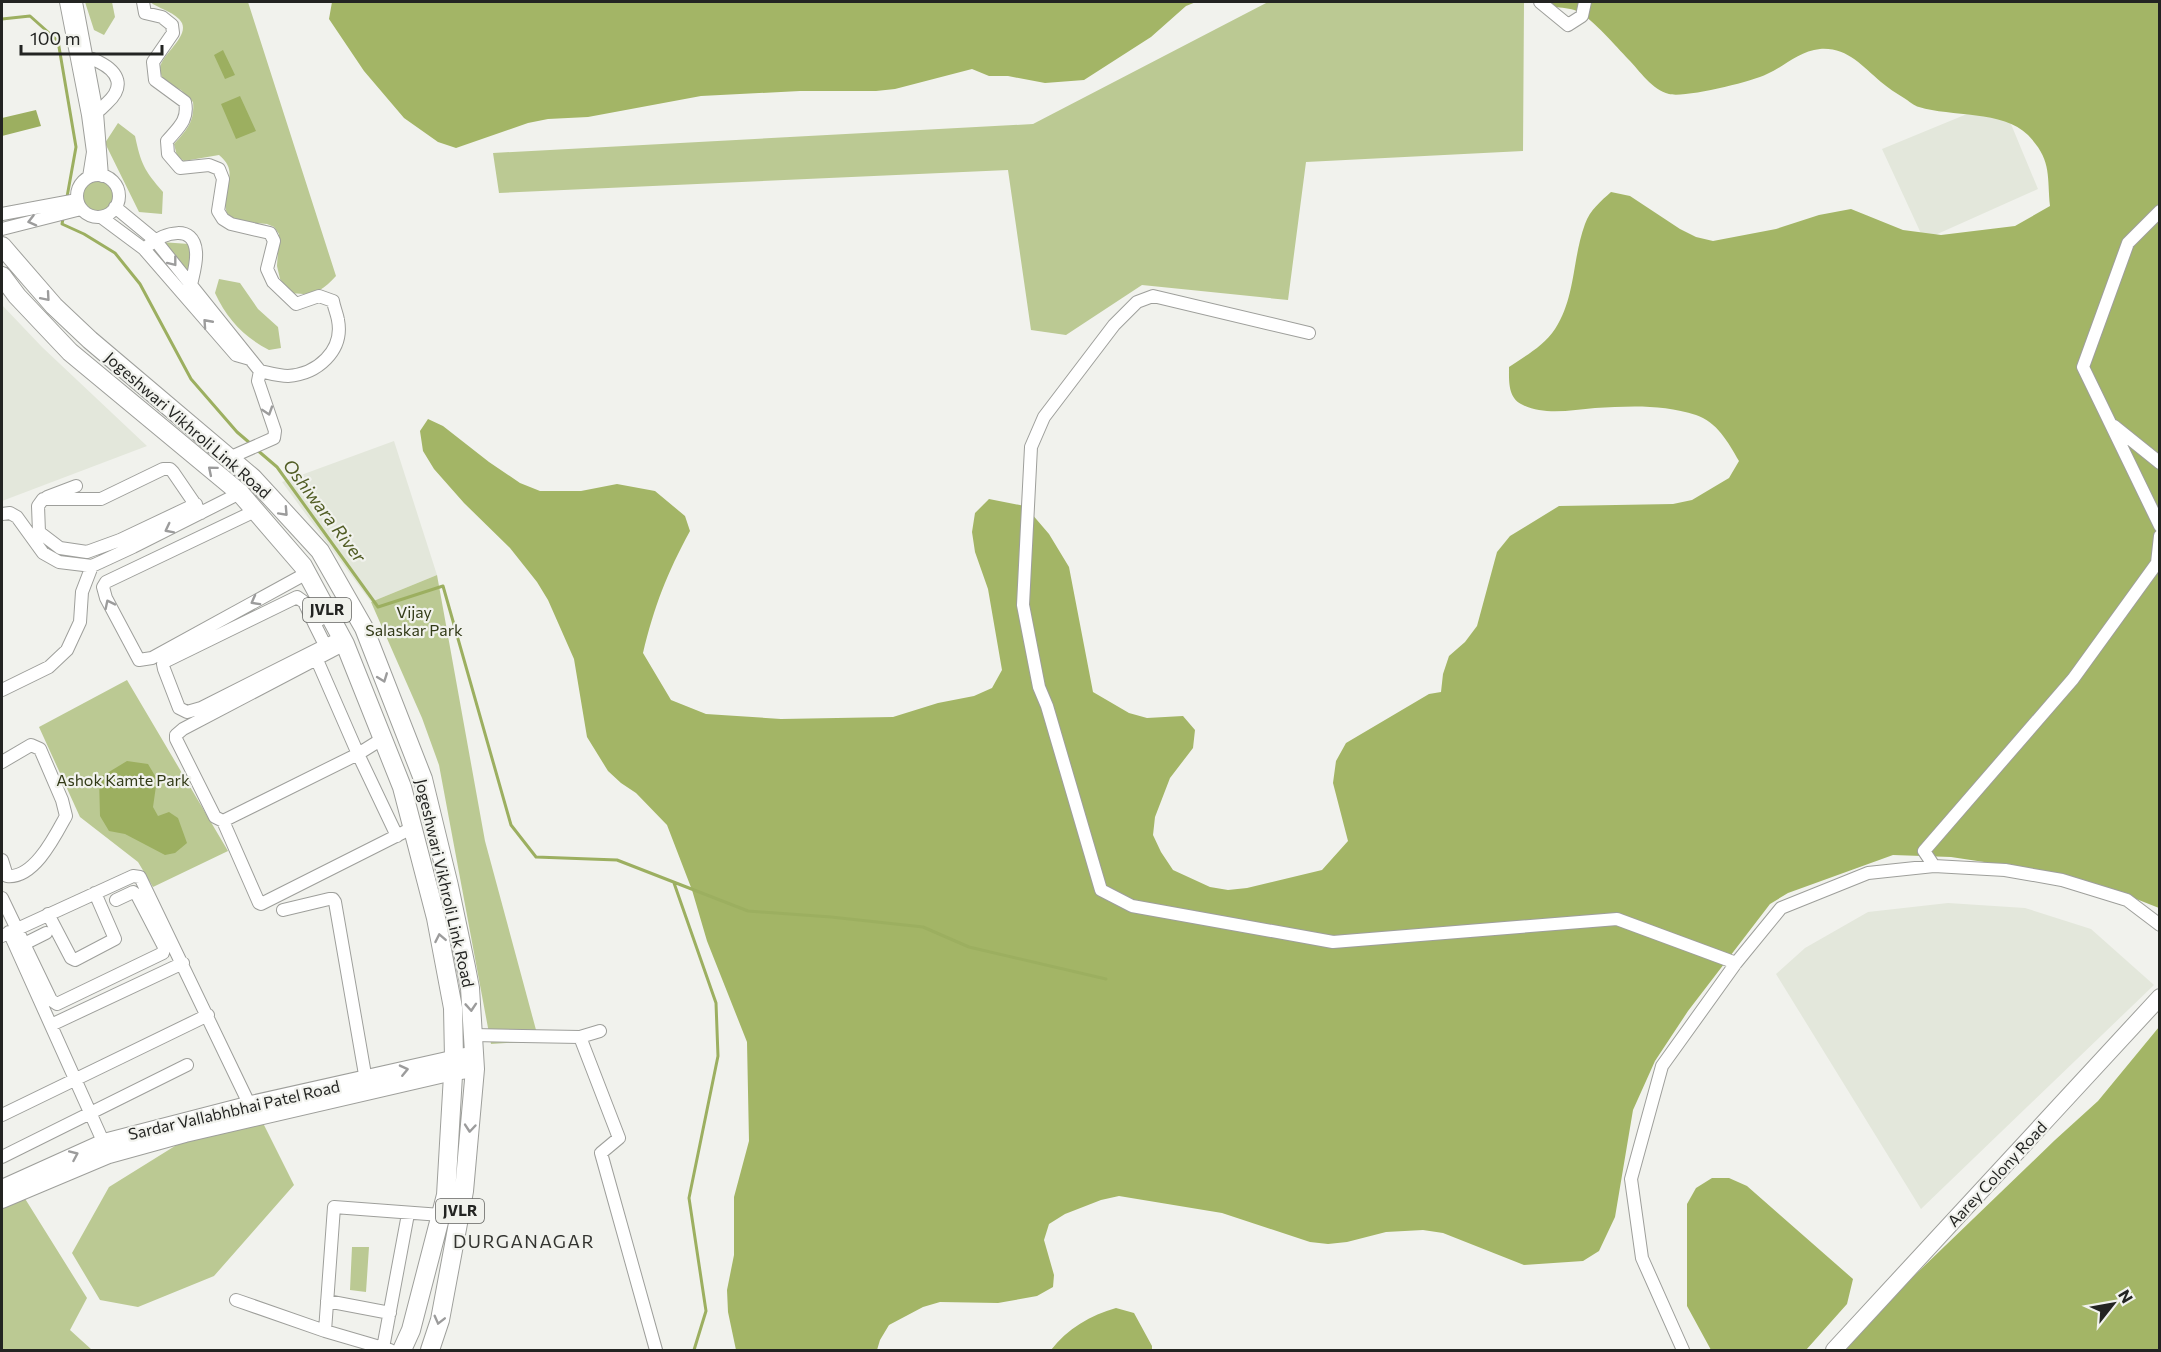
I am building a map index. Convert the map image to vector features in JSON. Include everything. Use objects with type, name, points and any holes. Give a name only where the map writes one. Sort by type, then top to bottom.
[{"type":"main road","name":"Jogeshwari Vikhroli Link Road","points":[[2,246],[54,306],[90,340],[253,478],[320,551],[364,628],[423,779],[449,886],[470,988],[475,1062],[464,1191],[440,1320],[430,1350]]},
{"type":"main road","name":"JVLR","points":[[2,276],[17,296],[70,352],[240,493],[303,566],[321,619],[343,640],[402,788],[405,832],[436,918],[453,1008],[454,1065],[446,1195],[411,1330],[402,1350]]},
{"type":"main road","name":"Aarey Colony Road","points":[[1834,1350],[2160,997]]},
{"type":"main road","name":"Sardar Vallabhbhai Patel Road","points":[[2,1188],[106,1148],[185,1134],[253,1111],[475,1062]]},
{"type":"main road","name":"Sardar Vallabhbhai Patel Road","points":[[2,1200],[106,1148]]},
{"type":"street","points":[[66,2],[81,57],[102,176]]},
{"type":"street","points":[[76,2],[81,57]]},
{"type":"street","points":[[116,207],[155,240],[260,371],[287,376],[311,371],[328,359],[337,339],[339,322],[333,302],[319,296],[296,304],[273,282],[267,269],[274,241],[270,233],[231,224],[223,219],[218,211],[223,178],[219,169],[209,165],[180,168],[168,154],[167,141],[187,113],[185,102],[155,80],[153,62],[173,33],[172,25],[162,17],[145,13],[142,2]]},
{"type":"street","points":[[1540,2],[1568,25],[1582,16],[1585,2]]},
{"type":"street","points":[[81,57],[109,67],[115,74],[118,84],[117,92],[112,99],[92,114]]},
{"type":"street","points":[[89,177],[93,152],[92,114]]},
{"type":"street","points":[[2,214],[71,206],[92,217],[101,217],[111,213],[116,207],[117,188],[108,178],[89,177],[80,185],[71,206],[2,229]]},
{"type":"street","points":[[2160,211],[2128,243],[2083,367],[2160,526]]},
{"type":"street","points":[[101,217],[144,249],[236,355],[250,359]]},
{"type":"street","points":[[144,249],[155,240],[172,233],[180,232],[190,239],[196,253],[191,285],[181,294]]},
{"type":"street","points":[[1308,333],[1153,296],[1137,302],[1114,325],[1065,387],[1044,417],[1031,447],[1023,605],[1039,687],[1047,706],[1101,890],[1132,906],[1333,942],[1617,919],[1736,963]]},
{"type":"street","points":[[302,373],[312,362]]},
{"type":"street","points":[[229,458],[273,439],[275,434],[258,381],[260,371]]},
{"type":"street","points":[[2110,422],[2160,463]]},
{"type":"street","points":[[43,499],[100,499],[166,468],[173,472],[198,509]]},
{"type":"street","points":[[75,486],[43,499],[38,506],[39,528],[41,536],[60,548],[87,552],[240,493]]},
{"type":"street","points":[[2,514],[10,513],[17,517],[43,554],[59,562],[92,566],[198,509]]},
{"type":"street","points":[[255,511],[106,582],[103,587],[106,598],[139,660],[152,658],[306,573]]},
{"type":"street","points":[[1934,866],[1924,851],[2073,678],[2157,563],[2160,536]]},
{"type":"street","points":[[2,690],[49,667],[67,650],[80,622],[82,592],[92,566]]},
{"type":"street","points":[[325,645],[321,619],[297,597],[163,664],[179,708],[187,712],[201,708],[325,645],[343,640]]},
{"type":"street","points":[[317,660],[358,754],[405,832],[261,904],[223,821],[215,817],[176,740],[176,735],[183,729],[317,660],[343,640]]},
{"type":"street","points":[[223,821],[358,754],[382,739]]},
{"type":"street","points":[[2,762],[31,745],[40,749],[62,800],[66,816],[35,864],[16,877],[7,876],[2,860]]},
{"type":"street","points":[[1683,1350],[1642,1258],[1631,1179],[1662,1066],[1736,963],[1781,908],[1868,873],[1934,866],[2005,870],[2062,880],[2127,900],[2160,925]]},
{"type":"street","points":[[9,932],[133,876],[140,877],[253,1111]]},
{"type":"street","points":[[9,932],[24,944],[51,1000],[57,1004],[162,955],[164,947],[137,895],[133,892],[116,900]]},
{"type":"street","points":[[48,914],[72,959],[76,959],[115,939],[94,893]]},
{"type":"street","points":[[2,898],[9,932],[106,1148]]},
{"type":"street","points":[[283,910],[329,899],[335,902],[367,1086]]},
{"type":"street","points":[[24,944],[46,933]]},
{"type":"street","points":[[51,1025],[183,963]]},
{"type":"street","points":[[2,1115],[208,1015]]},
{"type":"street","points":[[473,1035],[580,1037],[600,1031]]},
{"type":"street","points":[[580,1037],[619,1138],[601,1153],[656,1350]]},
{"type":"street","points":[[2,1157],[187,1065]]},
{"type":"street","points":[[325,1331],[334,1207],[441,1215]]},
{"type":"street","points":[[236,1300],[325,1331],[386,1349],[390,1313],[408,1214]]},
{"type":"street","points":[[327,1301],[390,1313]]},
{"type":"shaded area","points":[[332,2],[1196,2],[1186,6],[1151,37],[1084,80],[1045,83],[1008,76],[989,76],[972,69],[895,89],[876,91],[800,91],[701,96],[588,117],[548,119],[528,123],[456,148],[438,142],[404,118],[364,71],[329,19]]},
{"type":"shaded area","points":[[1531,2],[2159,2],[2159,908],[2106,887],[2050,872],[1951,857],[1893,855],[1788,893],[1770,904],[1688,1011],[1655,1061],[1633,1110],[1615,1217],[1599,1251],[1583,1261],[1524,1265],[1443,1233],[1423,1230],[1386,1232],[1347,1242],[1328,1244],[1310,1242],[1222,1213],[1119,1196],[1101,1200],[1065,1214],[1049,1224],[1044,1240],[1054,1275],[1053,1287],[1037,1296],[998,1303],[940,1302],[923,1307],[889,1325],[877,1350],[736,1350],[728,1312],[727,1290],[734,1255],[734,1197],[749,1141],[747,1042],[707,941],[692,890],[667,825],[636,793],[608,771],[587,737],[574,659],[548,600],[510,548],[464,503],[434,469],[423,451],[420,431],[428,419],[443,426],[520,483],[540,491],[581,491],[617,484],[655,491],[685,516],[690,531],[662,590],[643,653],[671,700],[706,714],[781,719],[893,717],[938,703],[974,696],[992,688],[1002,670],[988,589],[975,552],[972,532],[975,513],[989,499],[1025,506],[1049,534],[1069,567],[1093,692],[1129,713],[1147,718],[1183,716],[1195,730],[1193,748],[1170,778],[1155,817],[1153,835],[1173,870],[1210,887],[1228,890],[1247,888],[1322,870],[1348,841],[1333,783],[1336,761],[1346,743],[1429,694],[1441,692],[1443,674],[1449,656],[1465,642],[1477,626],[1497,552],[1510,536],[1559,506],[1673,504],[1692,500],[1729,478],[1739,461],[1726,440],[1710,422],[1684,411],[1633,406],[1548,411],[1530,408],[1521,404],[1514,397],[1510,388],[1509,367],[1540,346],[1551,335],[1562,317],[1585,224],[1603,199],[1611,192],[1630,196],[1680,229],[1696,237],[1713,241],[1776,229],[1819,215],[1851,209],[1903,230],[1941,235],[2015,226],[2050,206],[2045,160],[2028,135],[2005,121],[1917,106],[1886,86],[1846,54],[1830,49],[1812,50],[1767,74],[1747,81],[1703,92],[1669,94],[1657,89],[1605,34],[1579,12]]},
{"type":"shaded area","points":[[223,50],[235,75],[225,79],[214,55]]},
{"type":"shaded area","points":[[240,96],[256,131],[236,139],[221,104]]},
{"type":"shaded area","points":[[2001,100],[2038,189],[1924,240],[1882,149]]},
{"type":"shaded area","points":[[36,110],[41,126],[2,136],[2,118]]},
{"type":"shaded area","points":[[2,305],[42,347],[147,446],[2,501]]},
{"type":"shaded area","points":[[394,441],[437,575],[371,602],[282,482]]},
{"type":"shaded area","points":[[127,761],[148,764],[157,779],[153,807],[158,816],[169,812],[178,818],[187,843],[175,853],[165,855],[125,834],[109,831],[100,816],[99,778]]},
{"type":"shaded area","points":[[1948,903],[2025,908],[2091,929],[2154,985],[1921,1209],[1776,974],[1805,948],[1868,912]]},
{"type":"shaded area","points":[[2159,1027],[2159,1350],[1837,1350],[2098,1101]]},
{"type":"shaded area","points":[[1712,1178],[1729,1178],[1747,1186],[1853,1279],[1847,1304],[1806,1350],[1711,1350],[1687,1306],[1687,1204],[1696,1188]]},
{"type":"shaded area","points":[[1116,1308],[1134,1313],[1152,1350],[1051,1350],[1057,1342],[1080,1324]]},
{"type":"green space","points":[[85,2],[112,2],[115,17],[104,35],[94,30]]},
{"type":"green space","points":[[150,2],[248,2],[336,276],[316,292],[291,293],[280,279],[277,266],[279,234],[274,227],[267,224],[238,221],[227,214],[225,202],[230,176],[225,160],[219,155],[184,161],[177,156],[174,144],[189,125],[193,115],[193,102],[181,90],[164,82],[160,68],[180,37],[183,25],[176,16]]},
{"type":"green space","points":[[1268,2],[1524,2],[1523,151],[1306,162],[1288,300],[1142,285],[1066,335],[1031,330],[1008,170],[499,193],[493,153],[1033,124]]},
{"type":"green space","points":[[118,123],[135,136],[144,166],[163,192],[162,214],[139,212],[105,143]]},
{"type":"green space","points":[[98,181],[109,186],[114,197],[109,208],[98,213],[87,208],[82,197],[87,186]]},
{"type":"green space","points":[[161,242],[189,244],[191,248],[189,274]]},
{"type":"green space","points":[[219,279],[240,283],[258,309],[278,327],[281,348],[269,350],[237,326],[215,293]]},
{"type":"green space","name":"Vijay Salaskar Park","points":[[437,575],[485,841],[539,1041],[491,1044],[439,765],[422,718],[371,602]]},
{"type":"green space","name":"Ashok Kamte Park","points":[[127,680],[228,851],[153,887],[138,862],[80,817],[39,727]]},
{"type":"green space","points":[[262,1121],[294,1185],[214,1276],[138,1307],[100,1300],[72,1253],[109,1187],[183,1141]]},
{"type":"green space","points":[[24,1197],[87,1298],[70,1330],[92,1350],[2,1350],[2,1206]]},
{"type":"green space","points":[[352,1247],[369,1247],[366,1292],[350,1290]]},
{"type":"waterway","name":"Oshiwara River","points":[[2,19],[30,16],[58,41],[76,147],[67,197]]},
{"type":"waterway","name":"Oshiwara River","points":[[63,219],[62,224],[115,253],[140,284],[191,379],[237,432],[251,444]]},
{"type":"waterway","name":"Oshiwara River","points":[[256,449],[277,467],[378,607],[443,586],[511,825],[536,857],[617,860],[748,911],[923,927],[969,947],[1106,979]]},
{"type":"waterway","points":[[674,883],[716,1003],[718,1056],[689,1198],[706,1311],[694,1350]]},
{"type":"district","name":"DURGANAGAR","points":[[524,1242]]}]
